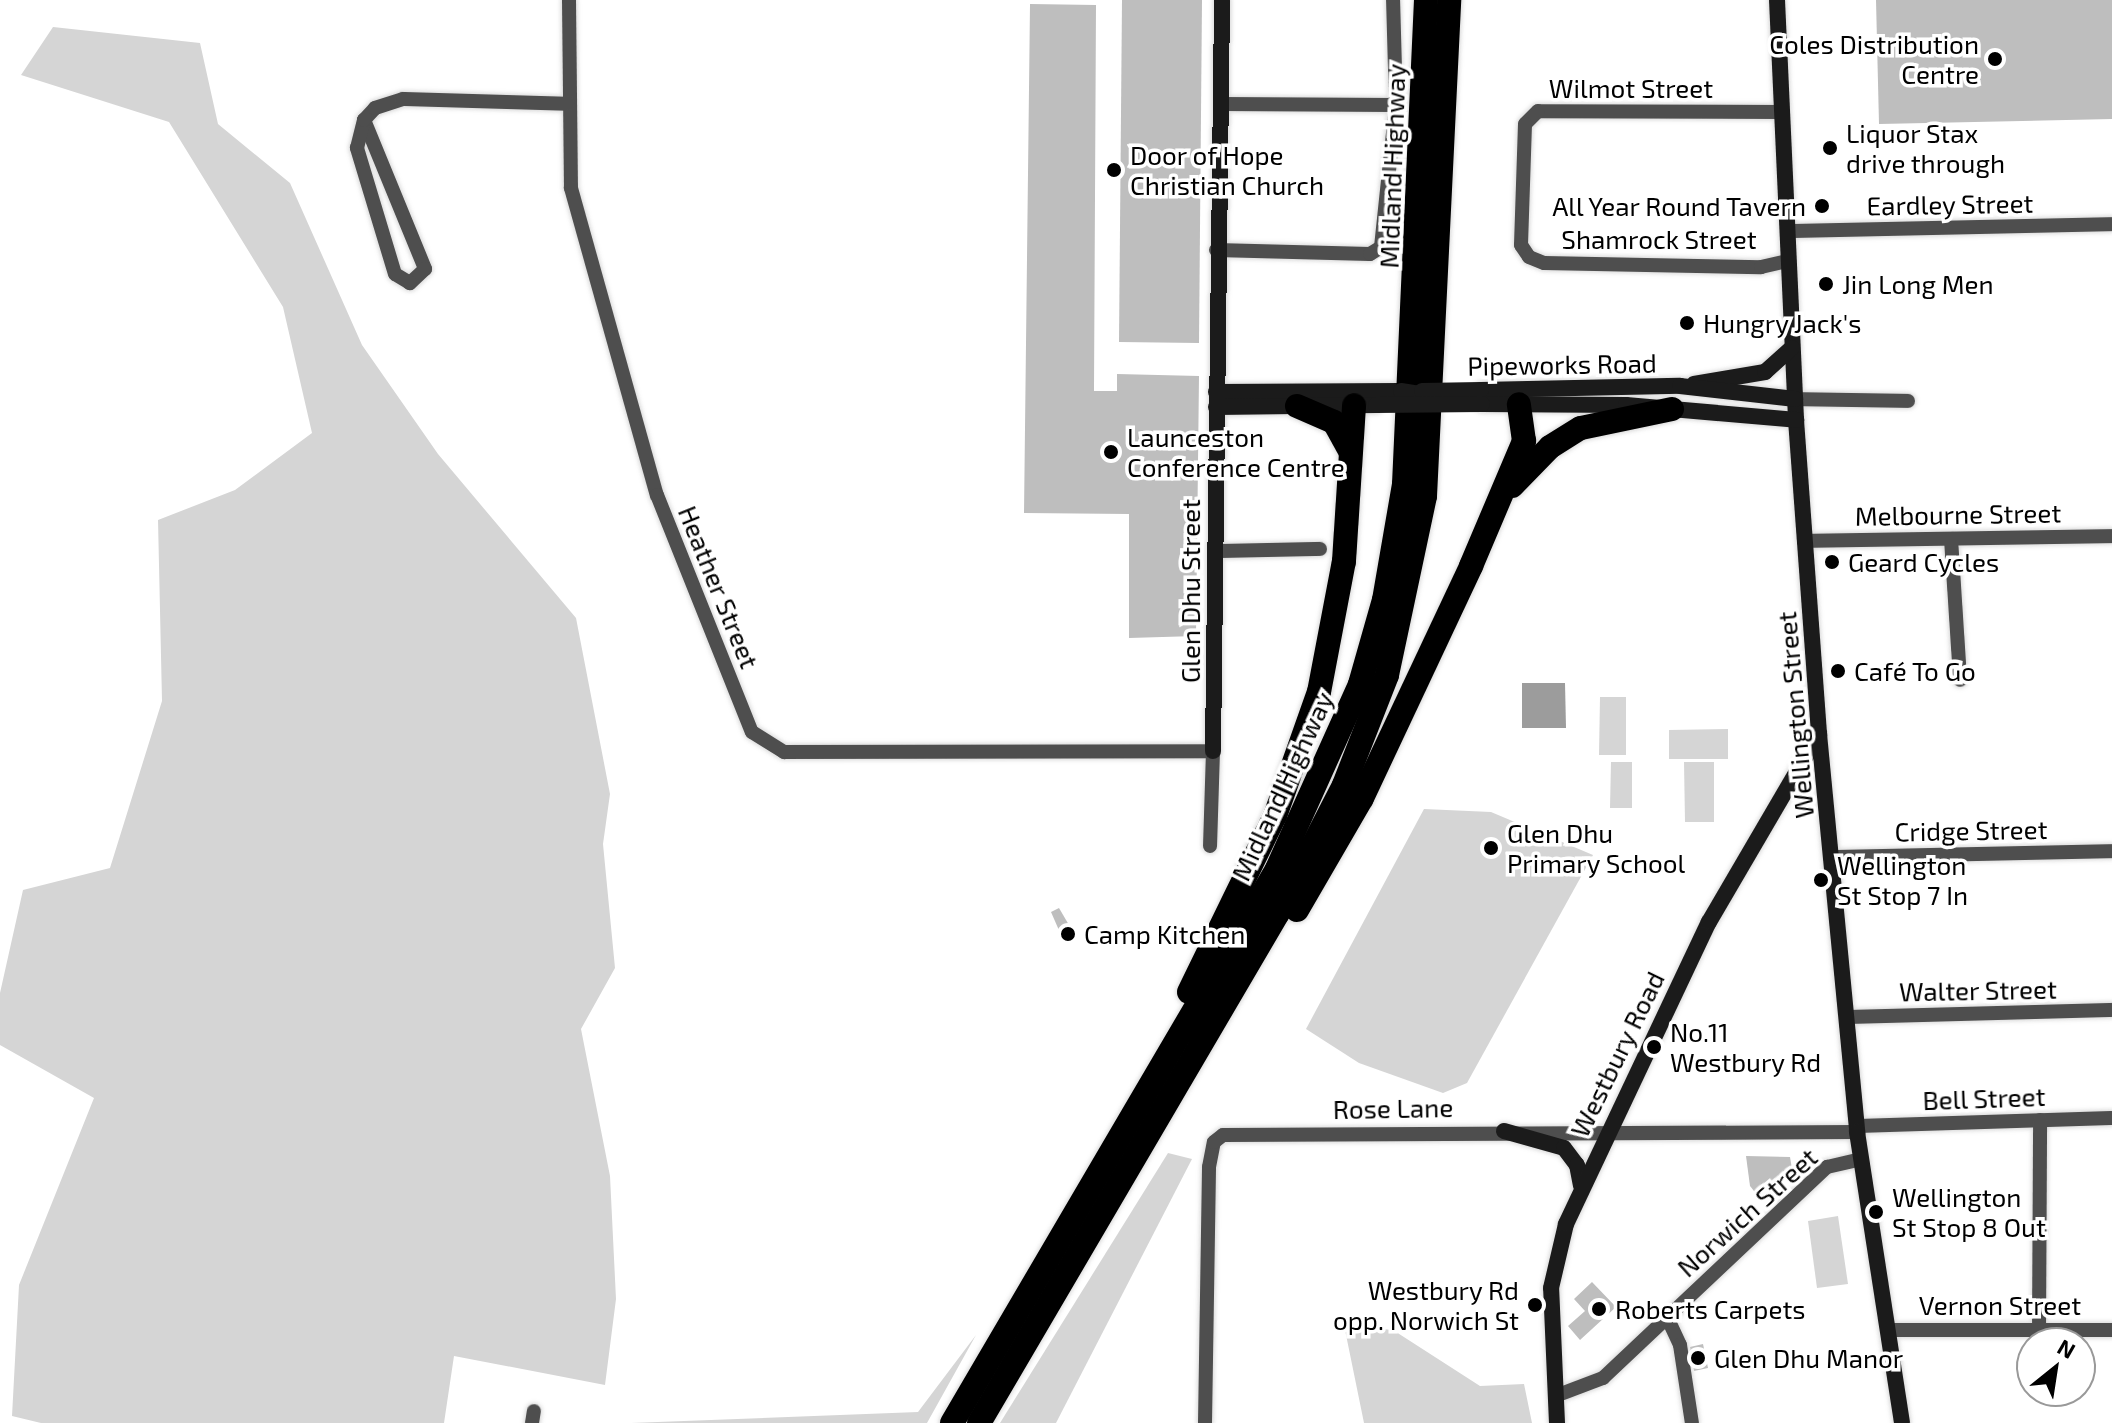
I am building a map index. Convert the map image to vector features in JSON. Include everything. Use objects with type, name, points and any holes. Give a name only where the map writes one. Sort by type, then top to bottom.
[{"type":"highway","name":"Midland Highway","points":[[952,1423],[1289,846],[1333,755],[1375,638],[1406,456],[1426,0]]},
{"type":"highway","name":"Midland Highway","points":[[979,1423],[1307,859],[1387,675],[1425,496],[1449,0]]},
{"type":"highway","points":[[1490,522],[1526,469],[1564,437],[1675,394]]},
{"type":"highway","points":[[1092,1184],[1292,774],[1338,606],[1351,457],[1365,398]]},
{"type":"highway","points":[[1080,1253],[1169,1123],[1344,831],[1490,522],[1526,433],[1519,404]]},
{"type":"highway","points":[[1297,406],[1334,422],[1351,457]]},
{"type":"main road","name":"Glen Dhu Street","points":[[1213,751],[1216,250],[1222,0]]},
{"type":"main road","name":"Wellington Street","points":[[1777,0],[1796,420],[1819,734],[1857,1129],[1902,1423]]},
{"type":"main road","points":[[1675,394],[1765,372],[1792,348]]},
{"type":"main road","name":"Pipeworks Road","points":[[1216,400],[1297,406],[1401,391],[1481,397],[1519,404],[1675,394],[1796,420]]},
{"type":"main road","name":"Pipeworks Road","points":[[1216,400],[1675,394],[1795,399]]},
{"type":"main road","name":"Westbury Road","points":[[1557,1423],[1551,1288],[1581,1188],[1709,922],[1819,734]]},
{"type":"main road","points":[[1504,1131],[1564,1148],[1577,1165],[1581,1188]]},
{"type":"street","name":"Heather Street","points":[[569,0],[571,188],[648,467],[761,743],[784,752],[1213,751]]},
{"type":"street","points":[[1216,250],[1377,252],[1396,105],[1393,0]]},
{"type":"street","points":[[364,120],[423,262],[418,281],[395,274],[357,148],[364,120],[375,108],[403,99],[568,104]]},
{"type":"street","points":[[1220,104],[1396,105]]},
{"type":"street","name":"Wilmot Street","points":[[1529,257],[1521,245],[1529,117],[1538,111],[1783,112]]},
{"type":"street","name":"Eardley Street","points":[[1788,231],[2112,224]]},
{"type":"street","name":"Shamrock Street","points":[[1529,257],[1653,266],[1761,267],[1788,261]]},
{"type":"street","name":"Pipeworks Road","points":[[1795,399],[1908,401]]},
{"type":"street","name":"Melbourne Street","points":[[1804,541],[2112,536]]},
{"type":"street","points":[[1951,539],[1960,680]]},
{"type":"street","points":[[1215,551],[1320,549]]},
{"type":"street","name":"Glen Dhu Street","points":[[1210,846],[1213,751]]},
{"type":"street","name":"Cridge Street","points":[[1831,857],[2112,851]]},
{"type":"street","name":"Walter Street","points":[[1846,1017],[2112,1010]]},
{"type":"street","name":"Bell Street","points":[[1857,1129],[2112,1118]]},
{"type":"street","points":[[2039,1327],[2040,1120]]},
{"type":"street","name":"Rose Lane","points":[[1205,1423],[1209,1167],[1218,1138],[1237,1132],[1504,1131],[1605,1134],[1857,1129]]},
{"type":"street","name":"Norwich Street","points":[[1558,1395],[1592,1386],[1827,1167],[1861,1159]]},
{"type":"street","points":[[1667,1317],[1680,1345],[1692,1423]]},
{"type":"street","name":"Vernon Street","points":[[1888,1330],[2016,1330]]},
{"type":"shaded area","points":[[53,27],[200,43],[218,124],[290,183],[362,345],[438,454],[576,618],[610,794],[603,844],[615,968],[581,1029],[610,1176],[616,1299],[605,1385],[454,1356],[444,1423],[41,1423],[12,1416],[19,1285],[94,1098],[0,1045],[0,993],[23,890],[110,868],[162,701],[158,520],[235,490],[312,433],[283,307],[169,122],[21,75]]},
{"type":"shaded area","points":[[1522,683],[1565,683],[1566,728],[1522,728]]},
{"type":"shaded area","points":[[1600,697],[1626,697],[1626,755],[1599,755]]},
{"type":"shaded area","points":[[1728,729],[1728,759],[1669,759],[1669,730]]},
{"type":"shaded area","points":[[1611,762],[1632,762],[1632,808],[1610,808]]},
{"type":"shaded area","points":[[1684,762],[1714,762],[1714,822],[1685,822]]},
{"type":"shaded area","points":[[1424,809],[1491,812],[1593,855],[1467,1083],[1443,1093],[1359,1063],[1306,1029]]},
{"type":"shaded area","points":[[1168,1153],[1192,1159],[1056,1423],[1000,1423]]},
{"type":"shaded area","points":[[1838,1216],[1848,1284],[1817,1288],[1808,1221]]},
{"type":"shaded area","points":[[1344,1325],[1393,1330],[1480,1386],[1524,1384],[1532,1423],[1364,1423]]},
{"type":"shaded area","points":[[976,1335],[927,1423],[631,1423],[918,1412]]},
{"type":"building","points":[[1122,0],[1202,0],[1199,343],[1119,342]]},
{"type":"building","name":"Coles Distribution Centre","points":[[1876,0],[2112,0],[2112,119],[1879,124]]},
{"type":"building","points":[[1030,4],[1096,5],[1094,391],[1117,391],[1117,374],[1199,376],[1196,636],[1129,638],[1129,514],[1024,513]]},
{"type":"building","points":[[1059,908],[1076,937],[1065,944],[1051,912]]},
{"type":"building","points":[[1746,1156],[1790,1157],[1792,1169],[1762,1201],[1750,1186]]},
{"type":"building","name":"Roberts Carpets","points":[[1592,1282],[1616,1307],[1580,1340],[1568,1326],[1585,1311],[1574,1299]]},
{"type":"building","name":"Glen Dhu Manor","points":[[1703,1344],[1708,1368],[1694,1371],[1690,1347]]},
{"type":"place","name":"Coles Distribution Centre","points":[[1995,59]]},
{"type":"place","name":"Liquor Stax drive through","points":[[1830,148]]},
{"type":"place","name":"Door of Hope Christian Church","points":[[1114,170]]},
{"type":"place","name":"All Year Round Tavern","points":[[1822,206]]},
{"type":"place","name":"Jin Long Men","points":[[1826,284]]},
{"type":"place","name":"Hungry Jack's","points":[[1687,323]]},
{"type":"place","name":"Launceston Conference Centre","points":[[1111,452]]},
{"type":"place","name":"Geard Cycles","points":[[1832,562]]},
{"type":"place","name":"Café To Go","points":[[1838,671]]},
{"type":"place","name":"Glen Dhu Primary School","points":[[1491,848]]},
{"type":"place","name":"Wellington St Stop 7 In","points":[[1821,880]]},
{"type":"place","name":"Camp Kitchen","points":[[1068,934]]},
{"type":"place","name":"No.11 Westbury Rd","points":[[1654,1047]]},
{"type":"place","name":"Wellington St Stop 8 Out","points":[[1876,1212]]},
{"type":"place","name":"Westbury Rd opp. Norwich St","points":[[1535,1305]]},
{"type":"place","name":"Roberts Carpets","points":[[1599,1309]]},
{"type":"place","name":"Glen Dhu Manor","points":[[1698,1358]]}]
